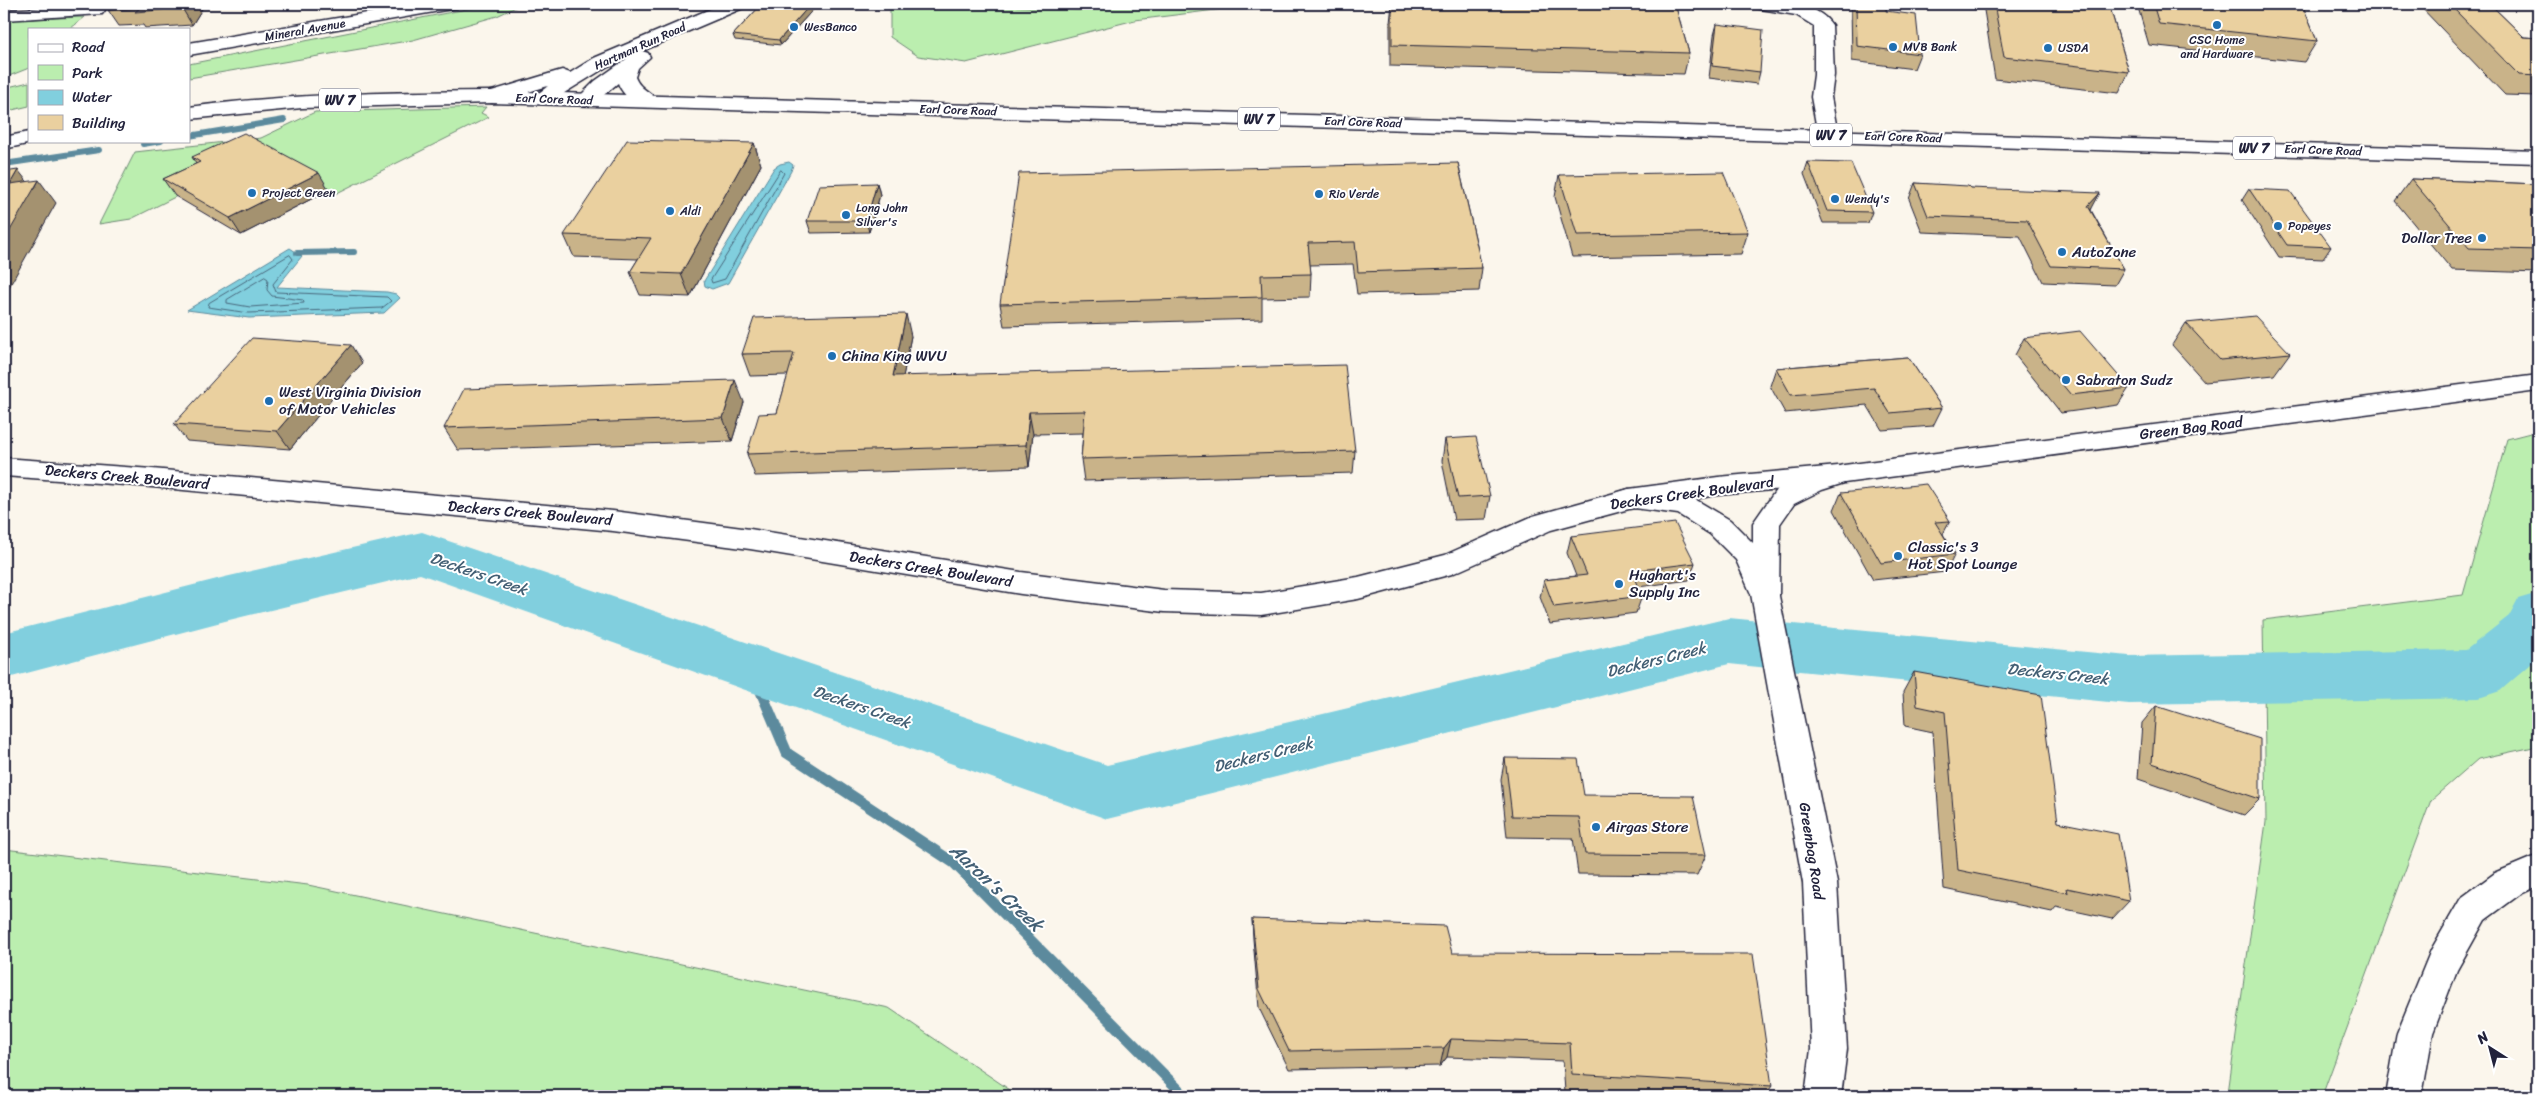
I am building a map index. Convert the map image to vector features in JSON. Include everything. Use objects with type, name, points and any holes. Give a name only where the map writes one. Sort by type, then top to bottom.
[{"type":"main road","name":"Mineral Avenue","points":[[190,49],[451,4]]},
{"type":"main road","name":"Hartman Run Road","points":[[541,99],[601,62],[737,4]]},
{"type":"main road","points":[[1761,4],[1804,12],[1816,18],[1822,25],[1824,75],[1821,98],[1828,135]]},
{"type":"main road","name":"Hartman Run Road","points":[[586,100],[602,85],[645,54],[716,13]]},
{"type":"main road","points":[[4,15],[98,14]]},
{"type":"main road","points":[[492,97],[548,82],[601,62]]},
{"type":"main road","points":[[629,66],[625,77],[630,88],[649,102]]},
{"type":"main road","name":"Earl Core Road","points":[[190,113],[299,102],[492,97],[2538,156]]},
{"type":"main road","points":[[4,143],[28,138]]},
{"type":"main road","name":"Green Bag Road","points":[[1844,474],[2538,383]]},
{"type":"main road","name":"Deckers Creek Boulevard","points":[[4,467],[152,478],[613,521],[750,539],[1040,586],[1164,601],[1261,604],[1358,588],[1452,564],[1543,523],[1629,499],[1718,486],[1844,474]]},
{"type":"main road","name":"Greenbag Road","points":[[1823,1096],[1829,1048],[1820,883],[1766,602],[1768,523],[1785,497],[1814,483],[1844,474]]},
{"type":"main road","points":[[1629,499],[1684,505],[1720,527],[1747,554],[1766,602]]},
{"type":"main road","points":[[2404,1096],[2415,1033],[2443,962],[2473,909],[2507,884],[2538,870]]},
{"type":"green space","points":[[492,4],[522,4],[497,16],[413,40],[190,78],[190,64]]},
{"type":"green space","points":[[890,4],[980,4],[1077,10],[1142,4],[1264,4],[1135,20],[966,63],[918,56],[890,37]]},
{"type":"green space","points":[[85,17],[71,28],[28,28],[28,68],[4,78],[4,20]]},
{"type":"green space","points":[[28,82],[28,106],[4,112],[4,88]]},
{"type":"green space","points":[[486,107],[481,113],[489,117],[335,194],[329,190],[211,179],[131,219],[99,224],[135,152],[261,138],[315,112]]},
{"type":"green space","points":[[2538,431],[2538,746],[2478,759],[2431,800],[2322,1096],[2230,1096],[2228,1093],[2266,822],[2263,620],[2463,595],[2507,439]]},
{"type":"green space","points":[[4,849],[308,885],[889,1008],[1019,1096],[4,1096]]},
{"type":"water","points":[[789,162],[793,165],[791,171],[728,283],[712,289],[705,286],[704,281],[774,168]]},
{"type":"water","points":[[290,248],[302,256],[277,287],[387,292],[396,294],[400,298],[384,313],[249,318],[187,310]]},
{"type":"building","points":[[113,4],[185,4],[182,8],[135,12],[140,8],[108,10]]},
{"type":"building","points":[[762,4],[811,4],[779,40],[733,35]]},
{"type":"building","points":[[1392,4],[1675,4],[1689,53],[1392,45]]},
{"type":"building","points":[[1856,4],[1886,4],[1886,11],[1916,15],[1920,54],[1857,46]]},
{"type":"building","name":"USDA","points":[[1994,4],[2109,4],[2129,72],[2004,57]]},
{"type":"building","points":[[2153,4],[2302,4],[2317,41],[2159,24]]},
{"type":"building","points":[[2449,4],[2490,4],[2524,37],[2538,38],[2538,76],[2519,75]]},
{"type":"building","points":[[1717,24],[1763,30],[1760,72],[1712,66]]},
{"type":"building","name":"Project Green","points":[[244,133],[319,173],[230,218],[163,179],[200,162],[192,157]]},
{"type":"building","name":"Aldi","points":[[627,140],[754,143],[681,274],[630,272],[651,238],[564,235]]},
{"type":"building","name":"Wendy's","points":[[1808,162],[1851,163],[1872,212],[1827,211]]},
{"type":"building","points":[[1458,163],[1482,268],[1358,272],[1355,242],[1308,243],[1311,274],[1261,275],[1262,297],[1000,304],[1019,173]]},
{"type":"building","points":[[18,170],[10,184],[39,180],[4,241],[4,172]]},
{"type":"building","points":[[1723,172],[1748,232],[1577,235],[1559,175]]},
{"type":"building","points":[[2411,179],[2538,184],[2538,250],[2469,248]]},
{"type":"building","points":[[877,183],[866,221],[807,221],[819,185]]},
{"type":"building","points":[[1915,183],[1968,186],[1970,188],[2100,193],[2088,206],[2124,269],[2051,266],[2027,220],[1928,216]]},
{"type":"building","points":[[2249,189],[2290,191],[2331,247],[2287,245]]},
{"type":"building","points":[[906,314],[893,376],[1345,365],[1355,451],[1081,459],[1085,411],[1029,412],[1026,445],[747,454],[759,414],[777,413],[794,353],[742,354],[754,318]]},
{"type":"building","points":[[2255,316],[2290,353],[2220,360],[2186,323]]},
{"type":"building","points":[[2080,331],[2129,388],[2071,395],[2024,338]]},
{"type":"building","name":"West Virginia Division of Motor Vehicles","points":[[252,338],[351,345],[277,431],[174,424]]},
{"type":"building","points":[[1908,357],[1942,408],[1890,413],[1874,388],[1791,395],[1776,368]]},
{"type":"building","points":[[735,380],[723,418],[444,428],[464,389]]},
{"type":"building","points":[[1476,437],[1490,496],[1458,498],[1445,439]]},
{"type":"building","name":"Classic's 3 Hot Spot Lounge","points":[[1926,484],[1950,521],[1935,522],[1955,554],[1881,563],[1841,493]]},
{"type":"building","points":[[1675,523],[1695,563],[1631,571],[1642,596],[1554,607],[1544,580],[1587,575],[1571,536]]},
{"type":"building","points":[[1914,672],[2041,695],[2058,822],[2118,834],[2129,901],[2067,888],[2068,893],[1958,870],[1945,712],[1917,706]]},
{"type":"building","points":[[2156,706],[2260,739],[2260,799],[2152,763]]},
{"type":"building","points":[[1505,758],[1578,759],[1584,795],[1693,796],[1706,855],[1585,854],[1579,817],[1512,816]]},
{"type":"building","points":[[1252,919],[1445,926],[1452,953],[1753,954],[1772,1086],[1572,1074],[1570,1043],[1451,1039],[1444,1048],[1289,1051],[1259,989]]},
{"type":"waterway","points":[[190,136],[284,120]]},
{"type":"waterway","points":[[143,144],[155,142]]},
{"type":"waterway","points":[[4,164],[99,150]]},
{"type":"waterway","points":[[297,253],[354,252]]},
{"type":"waterway","name":"Deckers Creek","points":[[4,656],[225,599],[422,553],[1107,792],[1729,641],[2129,680],[2479,674],[2529,632],[2538,615]]},
{"type":"waterway","name":"Aaron's Creek","points":[[751,668],[787,753],[954,863],[1185,1096]]},
{"type":"place","name":"CSC Home and Hardware","points":[[2217,25]]},
{"type":"place","name":"WesBanco","points":[[794,27]]},
{"type":"place","name":"MVB Bank","points":[[1893,47]]},
{"type":"place","name":"USDA","points":[[2048,48]]},
{"type":"place","name":"Project Green","points":[[252,193]]},
{"type":"place","name":"Rio Verde","points":[[1319,194]]},
{"type":"place","name":"Wendy's","points":[[1835,199]]},
{"type":"place","name":"Aldi","points":[[670,211]]},
{"type":"place","name":"Long John Silver's","points":[[846,215]]},
{"type":"place","name":"Popeyes","points":[[2278,226]]},
{"type":"place","name":"Dollar Tree","points":[[2482,238]]},
{"type":"place","name":"AutoZone","points":[[2062,252]]},
{"type":"place","name":"China King WVU","points":[[832,356]]},
{"type":"place","name":"Sabraton Sudz","points":[[2066,380]]},
{"type":"place","name":"West Virginia Division of Motor Vehicles","points":[[269,401]]},
{"type":"place","name":"Classic's 3 Hot Spot Lounge","points":[[1898,556]]},
{"type":"place","name":"Hughart's Supply Inc","points":[[1619,584]]},
{"type":"place","name":"Airgas Store","points":[[1596,827]]}]
